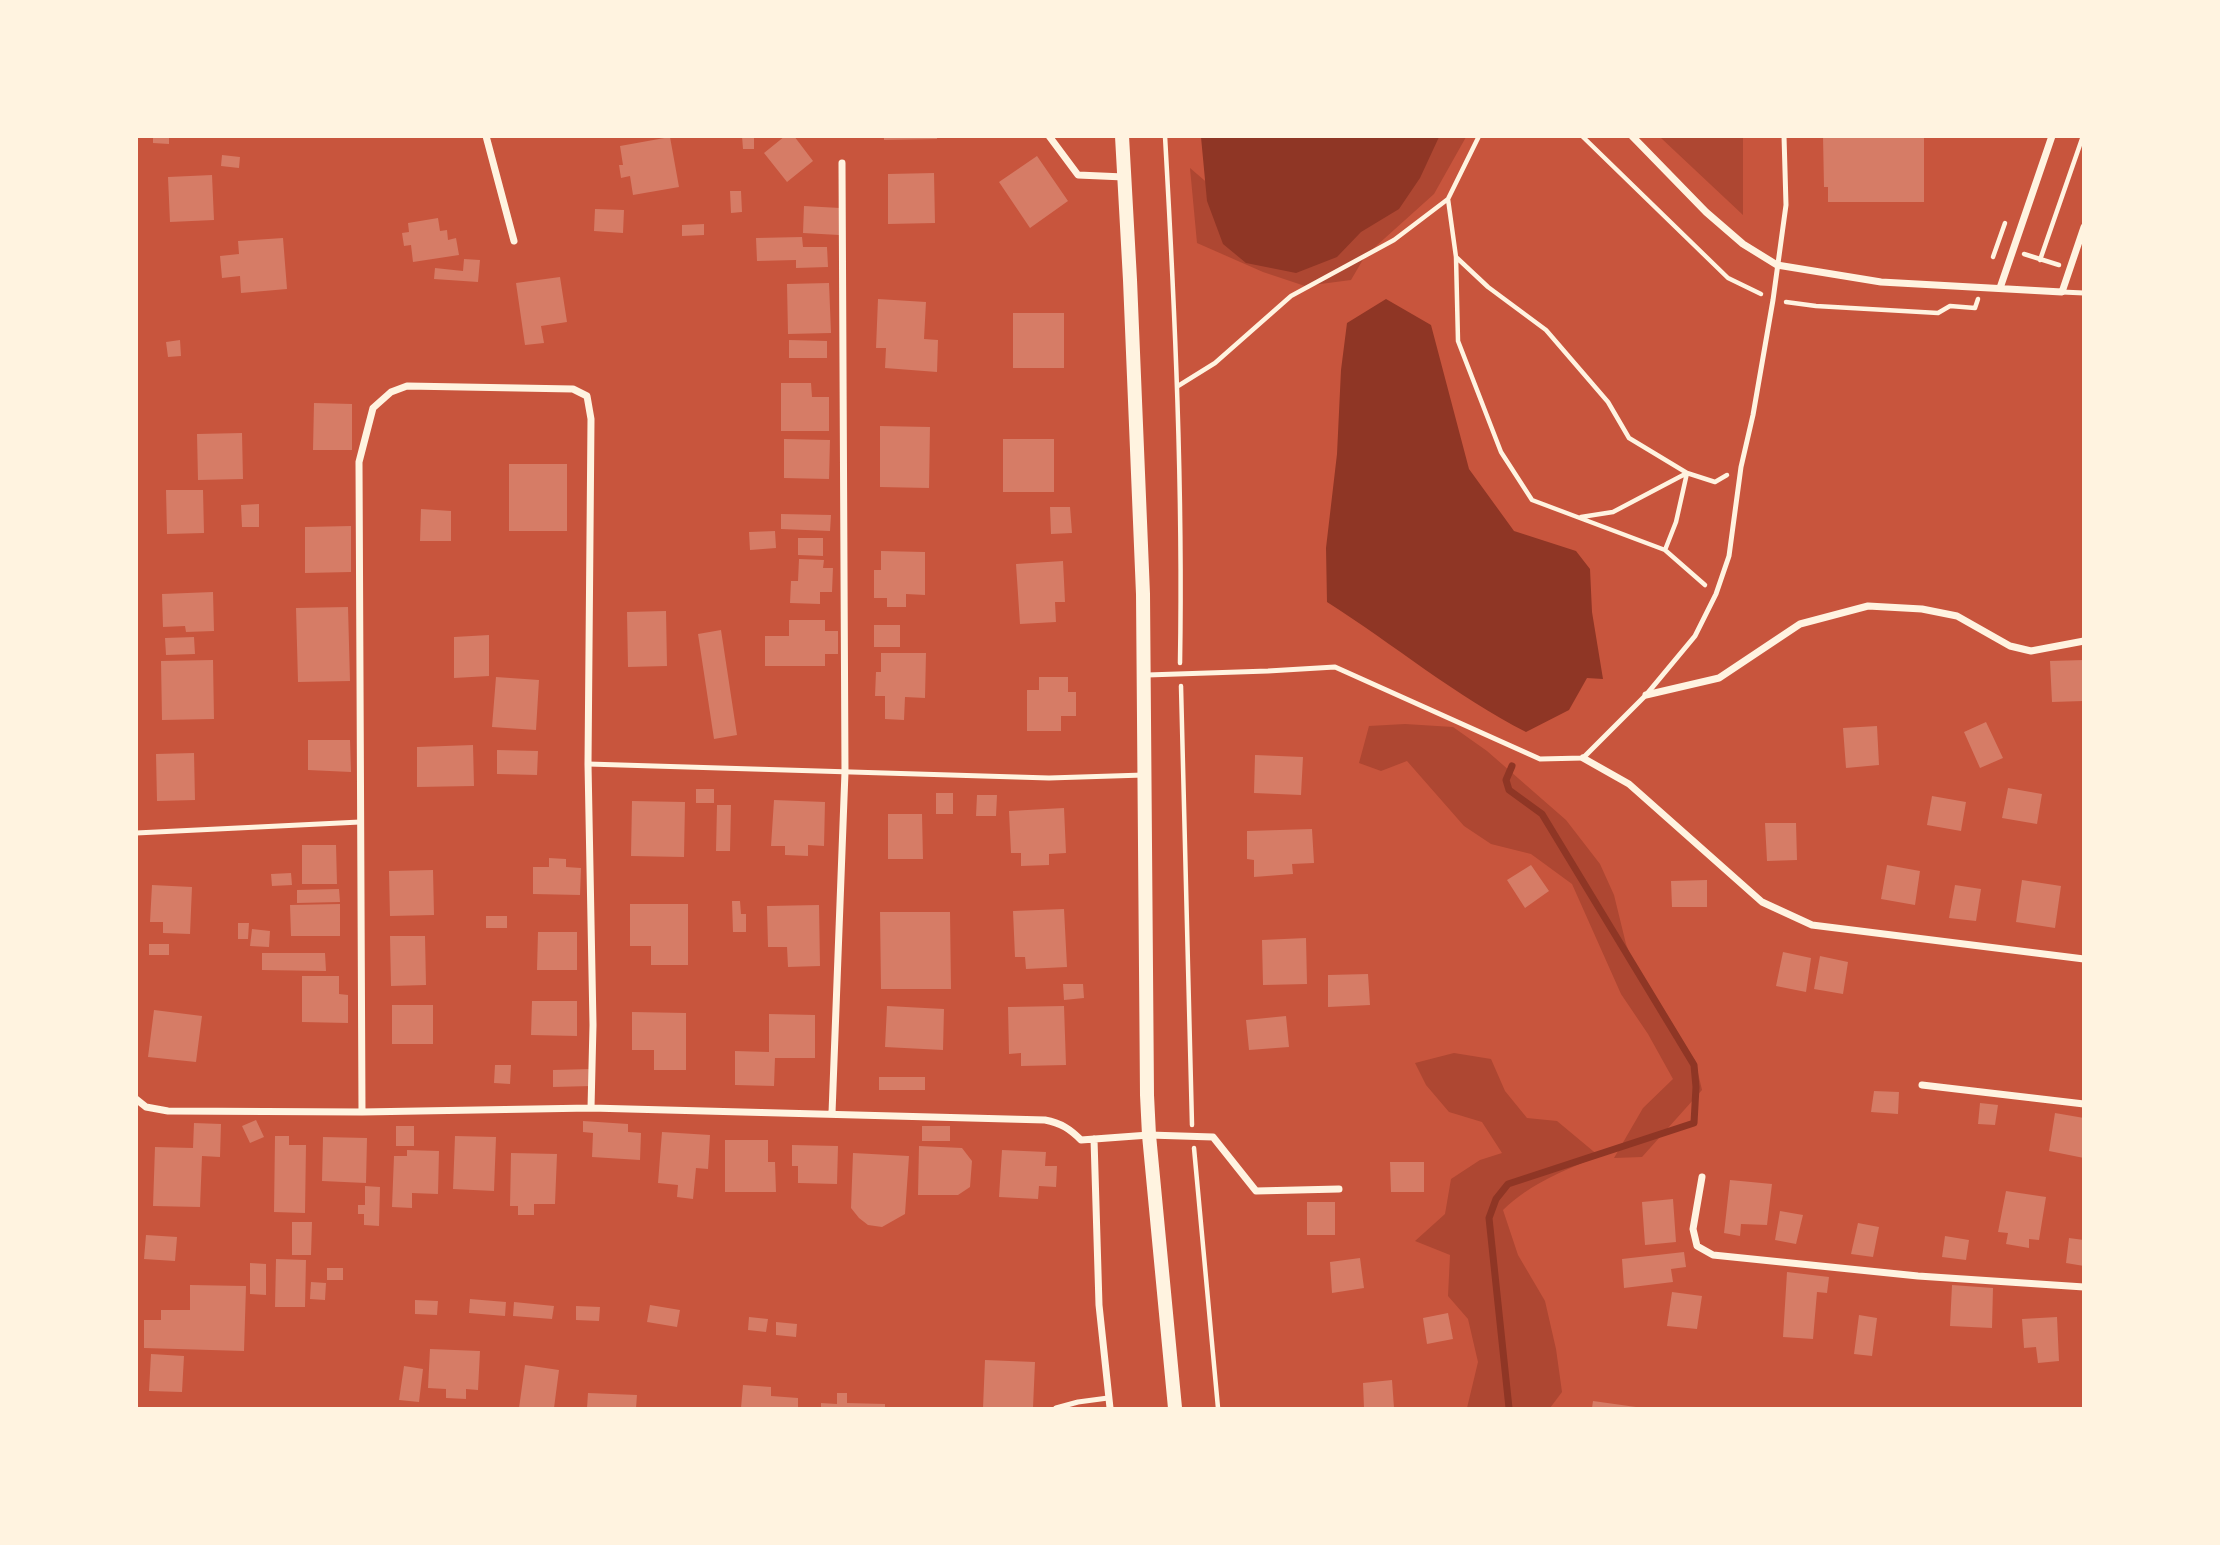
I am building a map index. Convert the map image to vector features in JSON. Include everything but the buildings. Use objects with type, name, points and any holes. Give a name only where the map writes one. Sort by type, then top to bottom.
[{"type":"main road","points":[[1122,136],[1141,539],[1147,1095],[1175,1409]]},
{"type":"street","points":[[486,136],[513,242]]},
{"type":"street","points":[[1049,136],[1078,175],[1124,177]]},
{"type":"street","points":[[1632,136],[1706,212],[1743,244],[1777,265],[1881,282],[2062,292],[2084,227]]},
{"type":"street","points":[[2000,288],[2052,136]]},
{"type":"street","points":[[832,1113],[845,772],[842,163]]},
{"type":"street","points":[[362,1112],[359,462],[373,408],[391,392],[407,386],[573,389],[587,396],[591,419],[588,764],[593,1025],[591,1108]]},
{"type":"street","points":[[1646,695],[1719,678],[1800,624],[1868,606],[1922,609],[1957,615],[2010,646],[2031,651],[2084,640]]},
{"type":"street","points":[[1583,758],[1629,784],[1762,902],[1812,925],[2084,959]]},
{"type":"street","points":[[1922,1085],[2084,1104]]},
{"type":"street","points":[[136,1099],[146,1107],[169,1111],[362,1112],[591,1108],[1045,1120],[1072,1130],[1081,1140],[1149,1135],[1213,1137],[1256,1191],[1339,1189]]},
{"type":"street","points":[[1094,1139],[1099,1305],[1110,1409]]},
{"type":"street","points":[[1702,1177],[1693,1229],[1697,1246],[1713,1255],[1918,1276],[2084,1287]]},
{"type":"lane","points":[[1143,674],[1180,675],[1335,667],[1539,759],[1583,758],[1646,695],[1695,636],[1716,594],[1729,556],[1741,467],[1756,402],[1786,205],[1784,136]]},
{"type":"lane","points":[[2062,292],[2084,293]]},
{"type":"lane","points":[[588,764],[1049,778],[1144,775]]},
{"type":"lane","points":[[136,833],[360,822]]},
{"type":"lane","points":[[1056,1409],[1078,1402],[1108,1398]]},
{"type":"path","points":[[1166,136],[1177,387],[1182,586],[1180,675],[1193,1135],[1218,1409]]},
{"type":"path","points":[[1177,387],[1215,363],[1291,296],[1394,240],[1448,199],[1479,136]]},
{"type":"path","points":[[2040,260],[2083,136]]},
{"type":"path","points":[[1448,199],[1455,257],[1458,341],[1501,452],[1532,500],[1665,550],[1716,594]]},
{"type":"path","points":[[1455,257],[1488,287],[1546,330],[1608,401],[1629,438],[1687,473],[1715,482],[1741,467]]},
{"type":"path","points":[[1577,518],[1613,512],[1687,473]]},
{"type":"path","points":[[1665,550],[1676,522],[1687,473]]},
{"type":"shaded area","points":[[1201,136],[1439,137],[1420,178],[1399,209],[1361,232],[1337,257],[1296,273],[1246,263],[1223,244],[1207,201]]},
{"type":"shaded area","points":[[1404,137],[1466,137],[1434,194],[1365,256],[1351,280],[1305,286],[1263,272],[1197,243],[1190,168],[1239,210]]},
{"type":"shaded area","points":[[1743,137],[1743,215],[1661,138]]},
{"type":"shaded area","points":[[1386,299],[1431,325],[1469,469],[1514,531],[1576,551],[1590,569],[1592,612],[1603,679],[1587,678],[1569,710],[1526,732],[1450,687],[1327,602],[1326,548],[1337,454],[1341,370],[1347,323]]},
{"type":"shaded area","points":[[1405,724],[1453,727],[1487,751],[1566,820],[1600,864],[1614,895],[1626,944],[1642,985],[1662,1007],[1675,1040],[1695,1060],[1702,1090],[1642,1157],[1614,1158],[1643,1108],[1673,1079],[1648,1034],[1621,994],[1572,884],[1531,854],[1491,844],[1464,826],[1407,761],[1381,771],[1359,763],[1369,726]]},
{"type":"shaded area","points":[[1454,1053],[1491,1059],[1505,1091],[1527,1118],[1557,1121],[1599,1156],[1536,1185],[1503,1210],[1518,1255],[1545,1301],[1562,1392],[1550,1408],[1467,1408],[1478,1362],[1468,1319],[1448,1296],[1450,1255],[1415,1241],[1445,1214],[1451,1179],[1480,1160],[1502,1153],[1482,1122],[1449,1112],[1426,1085],[1415,1063]]},
{"type":"waterway","points":[[1509,1408],[1489,1218],[1496,1199],[1508,1184],[1694,1123],[1696,1087],[1694,1065],[1542,814],[1509,790],[1506,780],[1512,766]]}]
